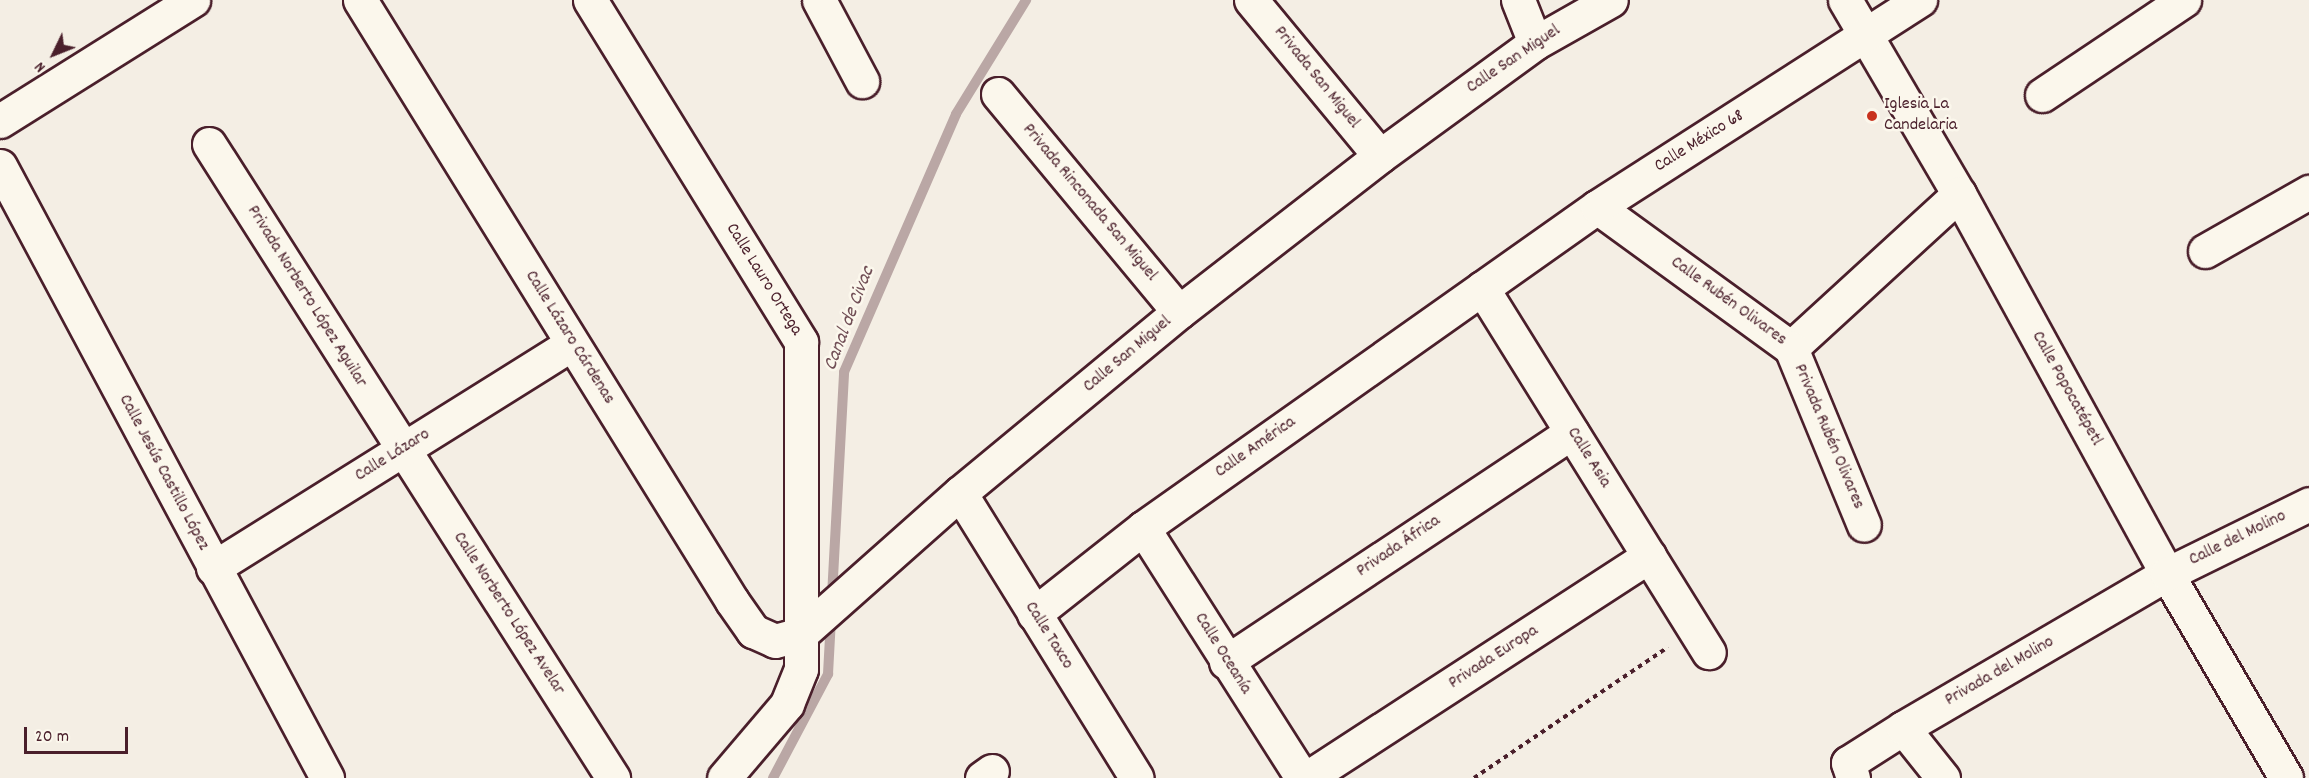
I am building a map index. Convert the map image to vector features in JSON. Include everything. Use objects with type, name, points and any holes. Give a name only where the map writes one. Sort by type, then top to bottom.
[{"type":"street","points":[[0,121],[193,0]]},
{"type":"street","name":"Calle Lázaro Cárdenas","points":[[360,0],[572,344],[753,631],[775,641],[811,626]]},
{"type":"street","name":"Calle Lauro Ortega","points":[[590,0],[801,342],[811,626]]},
{"type":"street","points":[[819,0],[862,81]]},
{"type":"street","name":"Privada San Miguel","points":[[1251,0],[1380,156]]},
{"type":"street","points":[[1518,0],[1535,43]]},
{"type":"street","name":"Calle San Miguel","points":[[811,626],[859,580],[960,493],[1179,312],[1380,156],[1535,43],[1611,0]]},
{"type":"street","name":"Calle Popocatépetl","points":[[1845,0],[1959,194],[2167,574],[2286,778]]},
{"type":"street","name":"Calle México 68","points":[[1482,288],[1597,207],[1866,38],[1920,0]]},
{"type":"street","points":[[2042,95],[2184,0]]},
{"type":"street","name":"Privada Rinconada San Miguel","points":[[998,94],[1179,312]]},
{"type":"street","name":"Privada Norberto López Aguilar","points":[[209,144],[403,450]]},
{"type":"street","name":"Calle Jesús Castillo López","points":[[0,166],[327,778]]},
{"type":"street","points":[[2205,251],[2309,192]]},
{"type":"street","name":"Calle Rubén Olivares","points":[[1597,207],[1791,348],[1959,194]]},
{"type":"street","name":"Calle Asia","points":[[1482,288],[1702,640]]},
{"type":"street","name":"Calle América","points":[[1034,614],[1143,528],[1482,288]]},
{"type":"street","name":"Calle Lázaro","points":[[213,568],[572,344]]},
{"type":"street","name":"Privada Rubén Olivares","points":[[1791,348],[1864,525]]},
{"type":"street","name":"Privada África","points":[[1226,662],[1572,432]]},
{"type":"street","name":"Calle Norberto López Avelar","points":[[403,450],[613,778]]},
{"type":"street","name":"Calle Taxco","points":[[960,493],[1137,778]]},
{"type":"street","name":"Calle del Molino","points":[[2167,574],[2309,504]]},
{"type":"street","name":"Calle Oceanía","points":[[1143,528],[1226,662],[1302,778]]},
{"type":"street","name":"Privada Europa","points":[[1308,778],[1649,556]]},
{"type":"street","name":"Privada del Molino","points":[[1853,778],[1848,763],[1903,728],[2167,574]]},
{"type":"street","points":[[724,778],[787,704],[801,669],[811,626]]},
{"type":"street","points":[[1903,728],[1943,778]]},
{"type":"path","points":[[1474,778],[1702,640]]},
{"type":"waterway","name":"Canal de Civac","points":[[832,596],[844,372],[956,114],[1026,0]]},
{"type":"waterway","name":"Canal de Civac","points":[[773,778],[828,674],[831,618]]},
{"type":"place","name":"Iglesia La Candelaria","points":[[1872,116]]}]
